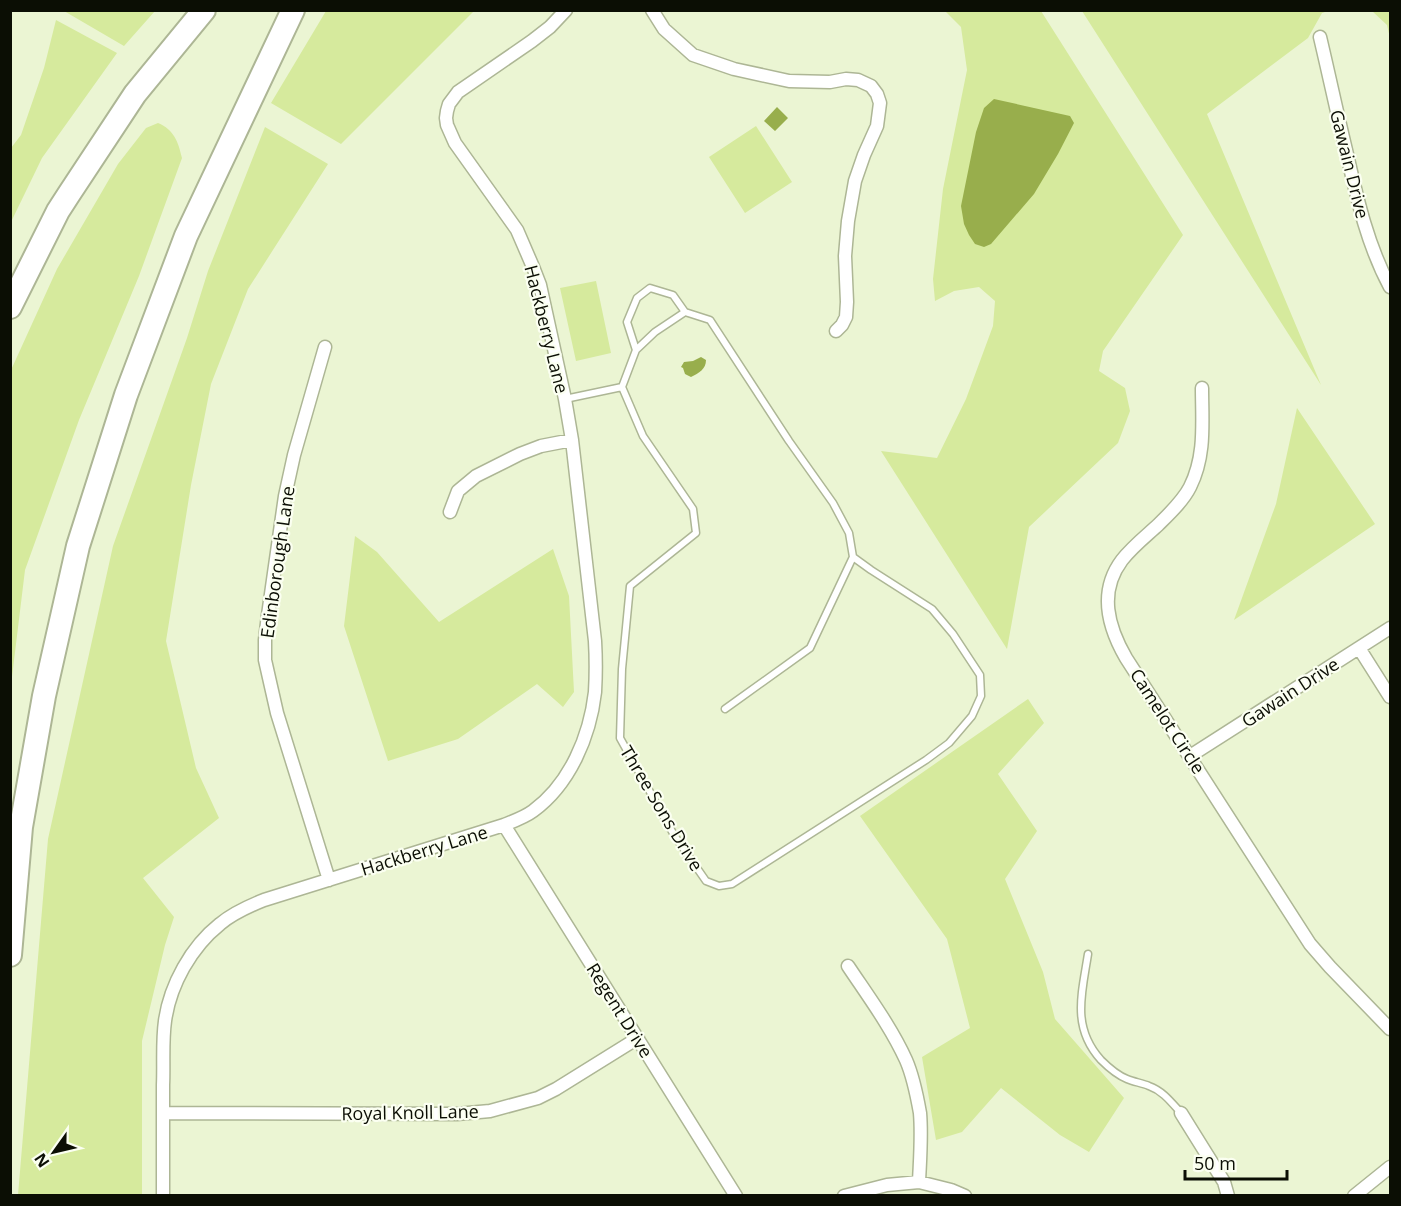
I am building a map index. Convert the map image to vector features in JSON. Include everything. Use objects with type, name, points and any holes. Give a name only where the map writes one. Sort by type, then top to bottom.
[{"type":"highway","points":[[10,307],[58,211],[69,194],[135,94],[204,10]]},
{"type":"highway","points":[[10,955],[21,827],[44,696],[78,546],[126,395],[186,236],[293,10]]},
{"type":"street","name":"Hackberry Lane","points":[[164,1196],[164,1024],[172,991],[196,948],[220,924],[249,906],[504,825],[531,813],[558,788],[567,773],[575,758],[591,712],[596,668],[595,641],[572,440],[544,302],[533,267],[517,230],[455,143],[446,118],[450,104],[458,92],[550,27],[566,10]]},
{"type":"street","points":[[652,10],[664,29],[693,55],[734,69],[789,81],[858,80],[871,86],[877,94],[880,103],[877,126],[855,181],[848,221],[845,256],[846,317],[836,331]]},
{"type":"street","name":"Gawain Drive","points":[[1320,37],[1359,209],[1371,245],[1390,287]]},
{"type":"street","name":"Edinborough Lane","points":[[325,347],[288,479],[268,615],[265,660],[277,713],[329,880]]},
{"type":"street","name":"Camelot Circle","points":[[1202,388],[1201,453],[1198,467],[1189,490],[1166,517],[1120,562],[1109,588],[1107,601],[1113,631],[1119,645],[1310,944],[1390,1029]]},
{"type":"street","points":[[450,512],[458,491],[476,476],[520,454],[542,446],[572,440]]},
{"type":"street","name":"Gawain Drive","points":[[1190,756],[1390,628]]},
{"type":"street","points":[[1359,648],[1390,697]]},
{"type":"street","name":"Regent Drive","points":[[504,825],[736,1196]]},
{"type":"street","points":[[848,966],[891,1032],[906,1060],[920,1113],[919,1182]]},
{"type":"street","name":"Royal Knoll Lane","points":[[163,1113],[457,1114],[490,1111],[538,1098],[638,1038]]},
{"type":"street","points":[[1181,1113],[1224,1182],[1228,1196]]},
{"type":"street","points":[[1354,1196],[1390,1167]]},
{"type":"street","points":[[844,1196],[887,1185],[919,1182],[965,1196]]},
{"type":"lane","points":[[636,350],[627,322],[638,298],[650,288],[673,294],[685,312],[710,320],[789,441],[833,503],[849,533],[853,557],[810,648],[725,709]]},
{"type":"lane","points":[[565,399],[622,387],[636,350],[655,332],[685,312]]},
{"type":"lane","name":"Three Sons Drive","points":[[622,387],[643,436],[693,509],[696,534],[630,585],[622,669],[620,738],[674,835],[706,881],[719,886],[732,884],[926,760],[949,743],[972,716],[981,696],[980,675],[953,634],[932,609],[853,557]]},
{"type":"lane","points":[[1088,954],[1080,999],[1082,1027],[1088,1040],[1111,1070],[1127,1079],[1161,1091],[1181,1113]]},
{"type":"shaded area","points":[[64,11],[155,11],[124,46]]},
{"type":"shaded area","points":[[326,11],[474,11],[341,144],[271,103]]},
{"type":"shaded area","points":[[945,11],[1041,11],[1183,235],[1103,351],[1099,371],[1125,388],[1130,411],[1118,443],[1029,527],[1007,649],[881,451],[937,458],[966,399],[993,326],[995,301],[979,287],[954,291],[935,301],[933,279],[943,189],[967,70],[961,27]]},
{"type":"shaded area","points":[[1082,11],[1328,11],[1322,13],[1308,38],[1207,114],[1321,385]]},
{"type":"shaded area","points":[[1372,11],[1390,11],[1390,38],[1387,25]]},
{"type":"shaded area","points":[[56,20],[117,53],[42,158],[11,222],[11,148],[21,135],[44,68]]},
{"type":"shaded area","points":[[994,99],[1070,116],[1074,123],[1034,194],[991,244],[984,247],[975,244],[969,235],[964,224],[961,206],[976,132],[984,108]]},
{"type":"shaded area","points":[[777,107],[788,118],[775,131],[764,121]]},
{"type":"shaded area","points":[[158,123],[168,129],[174,137],[182,158],[139,276],[79,420],[25,570],[11,685],[11,370],[57,269],[118,164],[146,128]]},
{"type":"shaded area","points":[[756,126],[792,182],[745,213],[709,157]]},
{"type":"shaded area","points":[[265,127],[328,164],[248,289],[211,384],[191,485],[166,641],[196,768],[219,818],[143,878],[174,917],[142,1041],[142,1195],[18,1195],[48,839],[113,546],[187,338],[208,271]]},
{"type":"shaded area","points":[[596,281],[611,353],[576,361],[560,288]]},
{"type":"shaded area","points":[[701,357],[706,360],[702,370],[691,377],[685,374],[681,367],[684,362]]},
{"type":"shaded area","points":[[1297,408],[1375,524],[1234,620],[1276,504]]},
{"type":"shaded area","points":[[355,536],[377,552],[439,622],[553,549],[569,596],[574,692],[563,707],[537,684],[458,739],[388,761],[344,626]]},
{"type":"shaded area","points":[[1028,699],[1044,723],[998,774],[1037,831],[1005,879],[1043,972],[1055,1019],[1124,1098],[1089,1152],[1060,1135],[1001,1088],[962,1132],[936,1140],[922,1057],[970,1028],[947,939],[860,816]]}]
